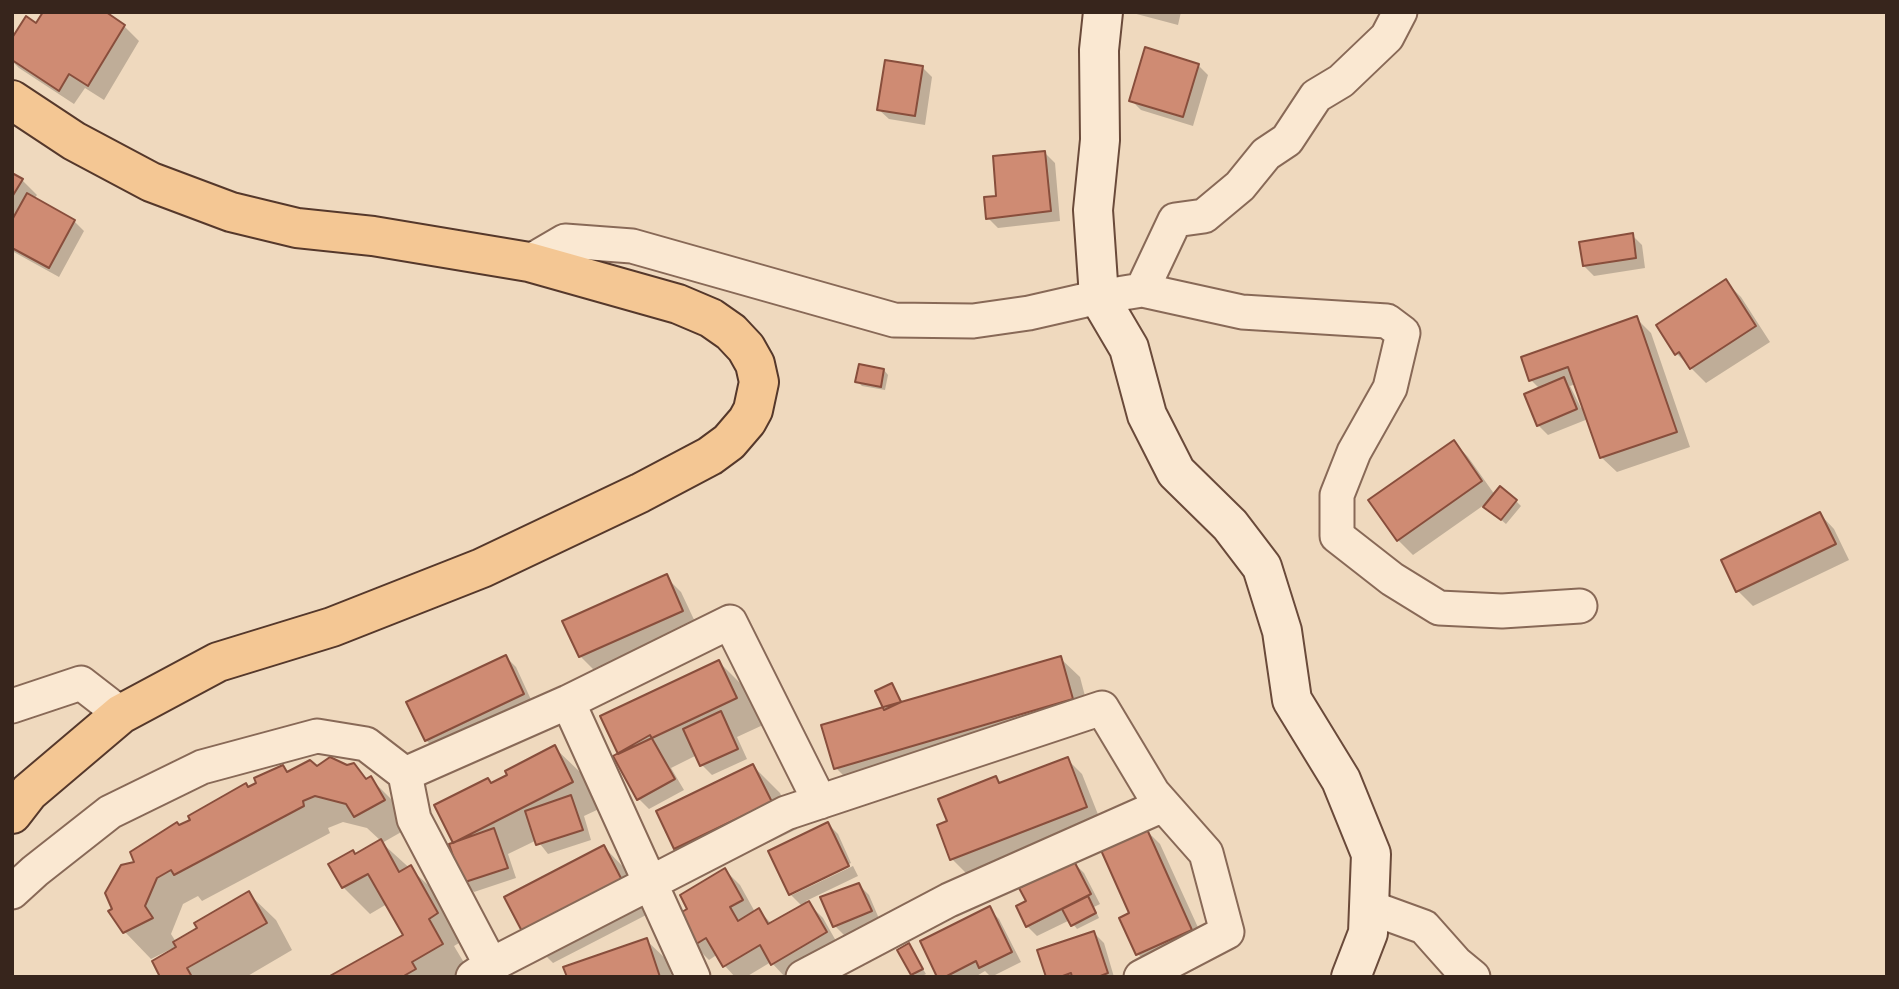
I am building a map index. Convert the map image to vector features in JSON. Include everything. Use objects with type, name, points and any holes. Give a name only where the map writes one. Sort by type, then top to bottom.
[{"type":"main road","points":[[12,100],[74,141],[151,182],[231,212],[297,228],[373,236],[529,262],[678,304],[711,318],[731,332],[746,348],[755,364],[758,382],[753,410],[747,421],[729,442],[683,471],[507,556],[332,626],[218,662],[121,714],[29,792],[12,814]]},
{"type":"street","points":[[1103,12],[1099,50],[1100,139],[1093,210],[1099,297],[1129,348],[1147,415],[1176,472],[1230,525],[1262,567],[1282,631],[1292,700],[1341,780],[1371,854],[1368,933],[1350,977]]},
{"type":"street","points":[[1142,290],[1175,220],[1204,216],[1241,186],[1266,154],[1287,140],[1316,96],[1341,81],[1387,37],[1400,12]]},
{"type":"street","points":[[529,262],[565,241],[632,246],[894,320],[972,321],[1029,313],[1142,290],[1242,312],[1387,321],[1403,333],[1393,377],[1390,388],[1354,452],[1337,495],[1337,536],[1392,579],[1439,608],[1502,611],[1580,606]]},
{"type":"street","points":[[405,774],[568,702],[730,622],[820,802]]},
{"type":"street","points":[[12,706],[81,683],[121,714]]},
{"type":"street","points":[[568,702],[693,977]]},
{"type":"street","points":[[12,892],[110,812],[202,767],[317,736],[366,744],[405,774],[414,819],[482,971],[786,813],[1102,708],[1153,793],[1206,853],[1227,932],[1141,977]]},
{"type":"street","points":[[803,977],[949,900],[1163,805]]},
{"type":"street","points":[[1369,907],[1424,927],[1456,963],[1473,977]]},
{"type":"building","points":[[43,12],[106,12],[125,25],[88,86],[69,74],[59,91],[12,60],[12,38],[26,16],[36,23]]},
{"type":"building","points":[[1145,47],[1199,64],[1183,117],[1129,101]]},
{"type":"building","points":[[885,60],[923,66],[915,116],[877,110]]},
{"type":"building","points":[[1045,151],[1051,211],[986,219],[984,197],[996,196],[993,156]]},
{"type":"building","points":[[12,173],[23,179],[12,197]]},
{"type":"building","points":[[27,193],[75,220],[49,268],[12,248],[12,220]]},
{"type":"building","points":[[1633,233],[1636,258],[1583,266],[1579,242]]},
{"type":"building","points":[[1726,279],[1756,326],[1690,369],[1679,352],[1675,355],[1656,325]]},
{"type":"building","points":[[1637,316],[1677,432],[1600,458],[1568,367],[1529,381],[1521,357]]},
{"type":"building","points":[[859,364],[884,369],[881,387],[855,382]]},
{"type":"building","points":[[1564,377],[1577,409],[1537,426],[1524,394]]},
{"type":"building","points":[[1454,440],[1482,481],[1397,541],[1368,500]]},
{"type":"building","points":[[1500,486],[1517,500],[1501,520],[1483,507]]},
{"type":"building","points":[[1820,512],[1836,544],[1736,592],[1721,560]]},
{"type":"building","points":[[667,574],[683,611],[579,657],[562,621]]},
{"type":"building","points":[[506,655],[524,694],[425,741],[406,702]]},
{"type":"building","points":[[1061,656],[1073,699],[834,769],[821,725]]},
{"type":"building","points":[[719,660],[737,698],[618,754],[600,716]]},
{"type":"building","points":[[892,683],[901,702],[884,710],[875,691]]},
{"type":"building","points":[[721,711],[738,749],[700,766],[683,729]]},
{"type":"building","points":[[650,735],[675,779],[637,800],[613,756]]},
{"type":"building","points":[[555,745],[573,782],[453,843],[434,805],[488,778],[491,783],[507,775],[505,771]]},
{"type":"building","points":[[330,757],[347,765],[354,763],[366,779],[371,776],[385,800],[354,817],[346,804],[315,796],[303,801],[304,806],[174,875],[171,870],[157,878],[145,906],[153,918],[123,933],[108,911],[112,909],[105,893],[121,865],[134,862],[130,852],[177,822],[179,825],[190,820],[188,816],[246,783],[248,787],[256,783],[254,778],[283,765],[287,772],[310,760],[317,766]]},
{"type":"building","points":[[1068,757],[1087,807],[950,860],[937,825],[947,821],[938,799],[996,776],[999,783]]},
{"type":"building","points":[[753,764],[772,802],[674,849],[656,811]]},
{"type":"building","points":[[571,795],[583,830],[536,845],[525,811]]},
{"type":"building","points":[[828,822],[849,866],[789,895],[768,851]]},
{"type":"building","points":[[1146,827],[1192,930],[1136,955],[1119,918],[1129,913],[1100,848]]},
{"type":"building","points":[[494,828],[508,868],[462,883],[449,844]]},
{"type":"building","points":[[381,839],[399,872],[411,865],[438,913],[429,919],[443,944],[412,962],[416,969],[402,977],[328,977],[403,935],[368,874],[342,888],[328,864],[353,850],[355,854]]},
{"type":"building","points":[[604,845],[625,886],[525,937],[504,897]]},
{"type":"building","points":[[1074,861],[1091,894],[1026,927],[1016,906],[1026,901],[1019,888]]},
{"type":"building","points":[[725,868],[743,900],[730,907],[738,921],[759,908],[768,924],[809,901],[827,932],[771,965],[760,945],[723,967],[706,938],[693,946],[675,916],[687,909],[680,895]]},
{"type":"building","points":[[859,883],[872,911],[833,927],[820,897]]},
{"type":"building","points":[[249,891],[267,923],[187,968],[192,977],[160,977],[152,961],[176,947],[173,942],[197,928],[194,923]]},
{"type":"building","points":[[1088,896],[1096,913],[1071,926],[1062,909]]},
{"type":"building","points":[[990,906],[1012,952],[979,968],[976,961],[945,977],[937,977],[920,941]]},
{"type":"building","points":[[1094,931],[1108,973],[1098,977],[1072,977],[1071,973],[1060,977],[1046,977],[1037,950]]},
{"type":"building","points":[[647,938],[660,977],[567,977],[563,967]]},
{"type":"building","points":[[909,943],[923,969],[911,975],[897,950]]}]
